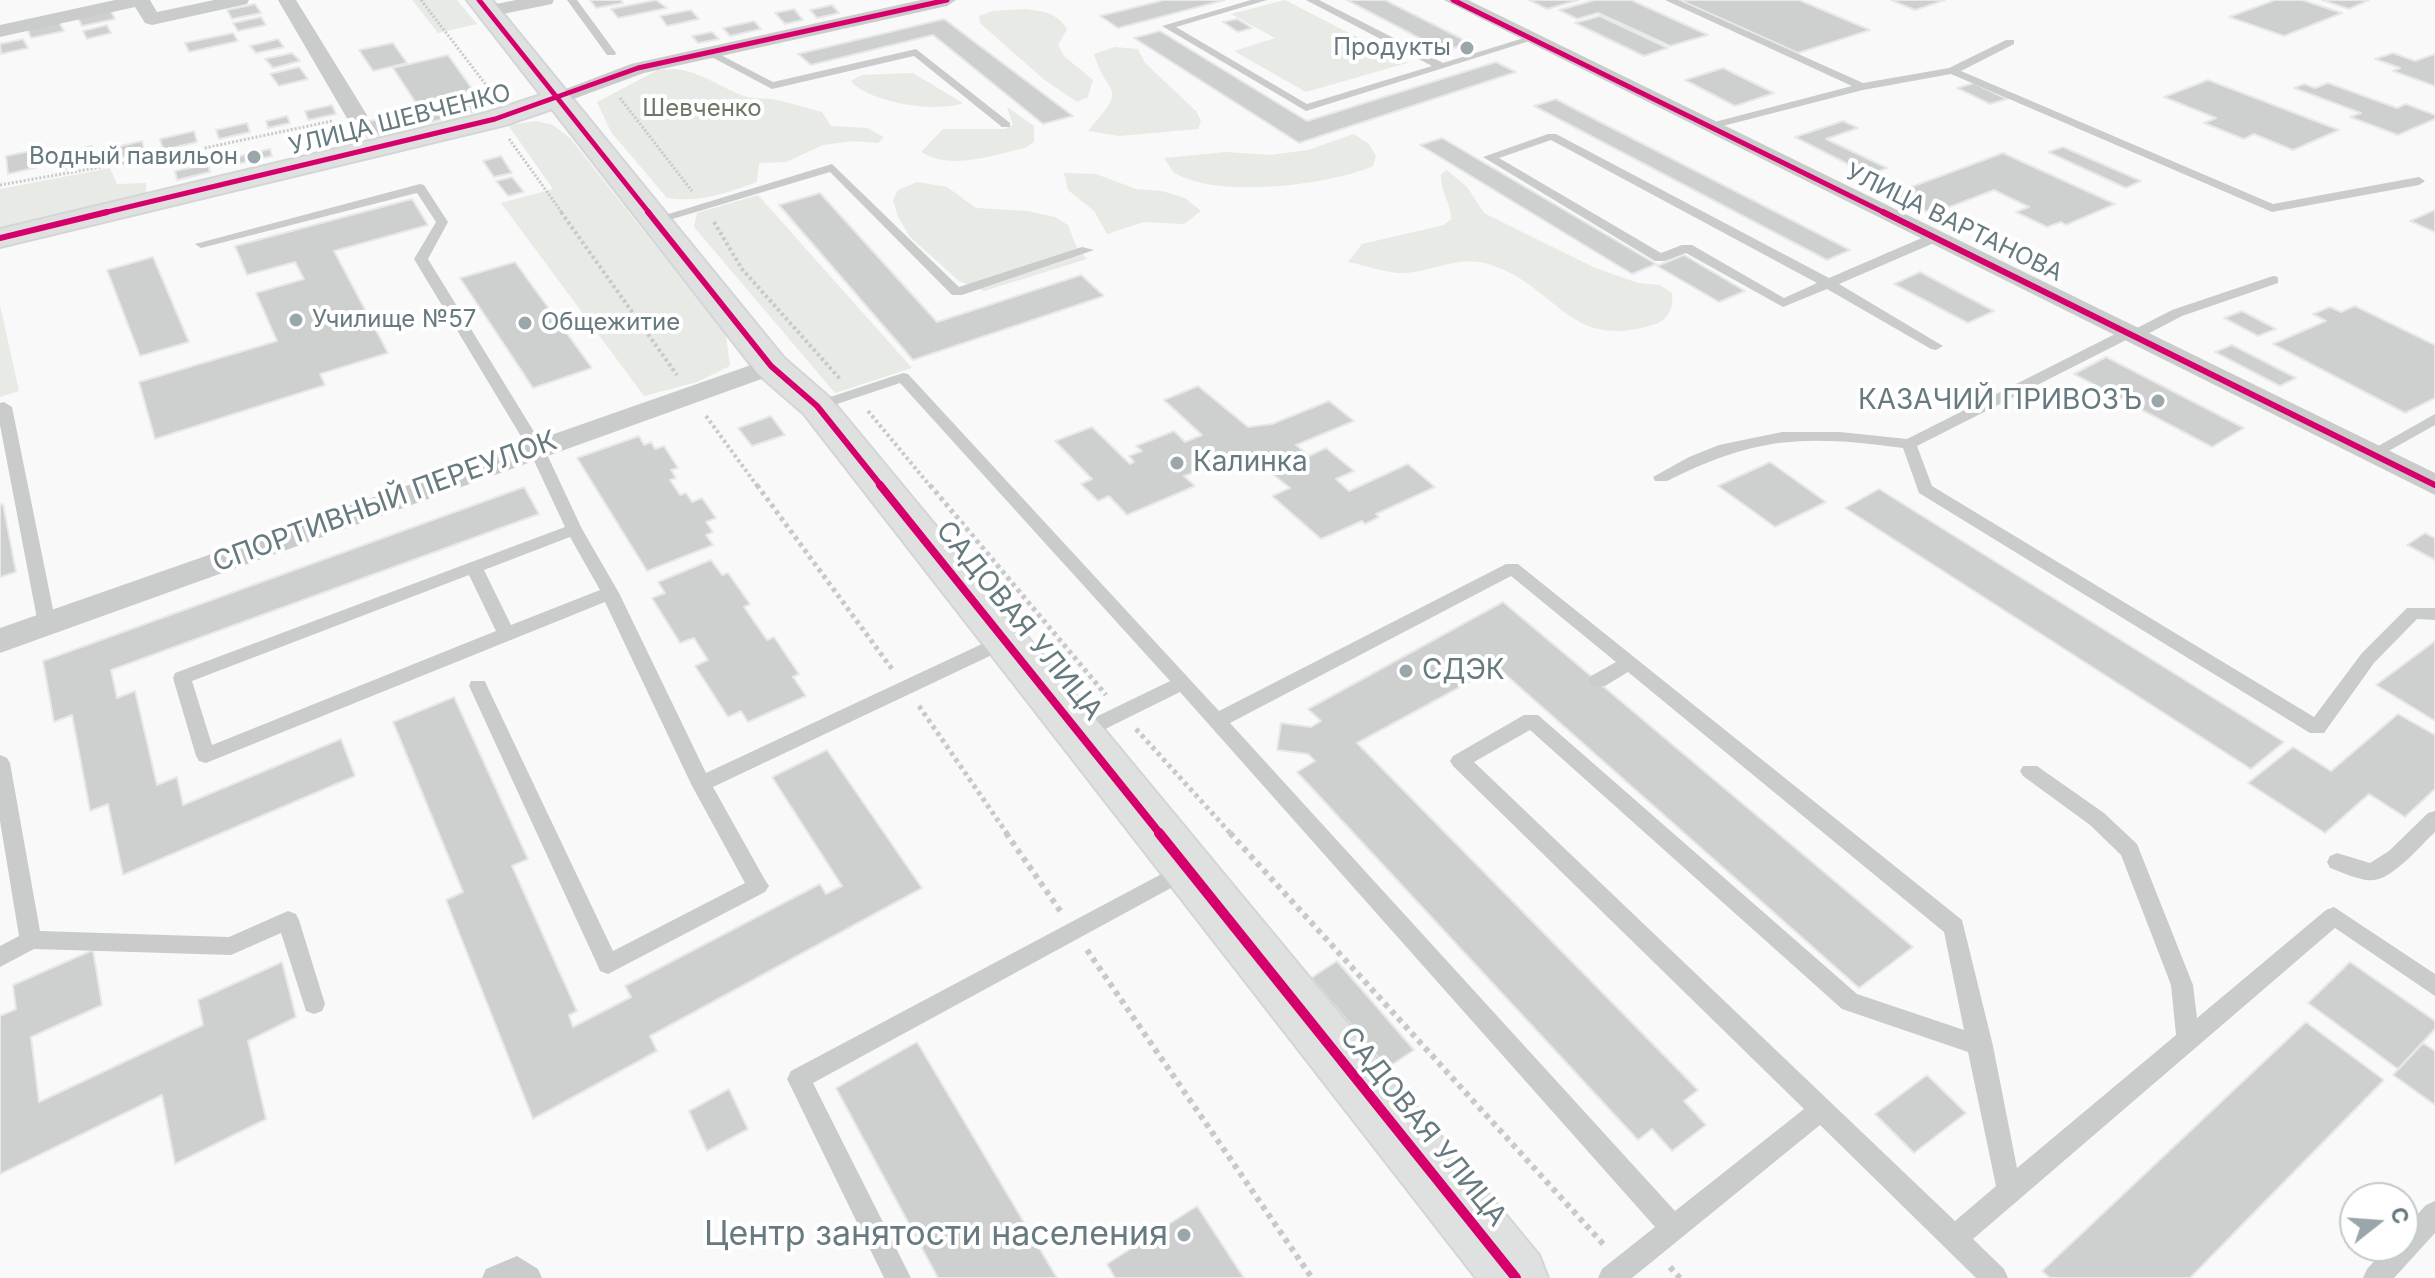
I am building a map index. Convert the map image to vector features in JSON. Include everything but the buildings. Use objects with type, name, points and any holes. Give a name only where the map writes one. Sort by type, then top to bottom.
[{"type":"street","points":[[0,31],[141,0],[152,19],[240,0]]},
{"type":"street","points":[[287,0],[356,115]]},
{"type":"street","points":[[483,6],[545,0]]},
{"type":"street","name":"УЛИЦА ШЕВЧЕНКО","points":[[0,238],[495,119],[610,78],[709,53],[947,0]]},
{"type":"street","name":"УЛИЦА ВАРТАНОВА","points":[[1453,0],[2133,333],[2435,485]]},
{"type":"street","name":"САДОВАЯ УЛИЦА","points":[[483,6],[771,366],[835,400],[1005,641],[1101,723],[1188,869],[1516,1278]]},
{"type":"street","name":"СПОРТИВНЫЙ ПЕРЕУЛОК","points":[[0,641],[771,366]]},
{"type":"lane","points":[[572,0],[611,53]]},
{"type":"lane","points":[[1262,0],[1167,26],[1306,108],[1531,39]]},
{"type":"lane","points":[[1311,0],[1441,66]]},
{"type":"lane","points":[[1670,0],[1862,87]]},
{"type":"lane","points":[[1711,126],[1862,87],[1952,71],[2010,42]]},
{"type":"lane","points":[[709,53],[772,86],[916,52],[1006,125]]},
{"type":"lane","points":[[1952,71],[2272,208],[2419,181]]},
{"type":"lane","points":[[1936,237],[1829,284],[1783,303],[1687,248],[1660,258],[1489,157],[1552,136],[1829,284],[1936,346]]},
{"type":"lane","points":[[655,220],[832,168],[957,292],[1087,250]]},
{"type":"lane","points":[[2204,179],[2220,175]]},
{"type":"lane","points":[[201,244],[420,188],[442,222],[421,259],[536,448],[574,529],[610,593],[701,784],[758,886],[608,964],[478,686]]},
{"type":"lane","points":[[1661,477],[1700,456],[1750,439],[1782,434],[1843,435],[1909,444],[2177,313],[2273,280]]},
{"type":"lane","points":[[835,400],[903,377],[1673,1228]]},
{"type":"lane","points":[[4,407],[47,624]]},
{"type":"lane","points":[[2372,454],[2435,419]]},
{"type":"lane","points":[[1909,444],[1925,489],[2317,728],[2368,658],[2413,612],[2435,614]]},
{"type":"lane","points":[[574,529],[182,678],[206,756],[610,593]]},
{"type":"lane","points":[[474,567],[506,634]]},
{"type":"lane","points":[[1217,721],[1512,568],[1954,927],[2009,1191]]},
{"type":"lane","points":[[701,784],[1005,641]]},
{"type":"lane","points":[[1598,681],[1629,663]]},
{"type":"lane","points":[[1101,723],[1182,683]]},
{"type":"lane","points":[[1981,1046],[1850,1002],[1539,716],[1460,761],[1995,1278]]},
{"type":"lane","points":[[0,763],[31,940]]},
{"type":"lane","points":[[2030,771],[2097,819],[2130,850],[2182,985],[2188,1041]]},
{"type":"lane","points":[[2337,862],[2372,872],[2396,857],[2435,819]]},
{"type":"lane","points":[[898,1278],[799,1079],[1188,869]]},
{"type":"lane","points":[[1954,1238],[2334,916],[2435,986]]},
{"type":"lane","points":[[0,957],[31,940],[231,946],[288,920],[314,1004]]},
{"type":"lane","points":[[1620,1274],[1821,1110]]},
{"type":"lane","points":[[2376,1278],[2435,1214]]},
{"type":"lane","points":[[495,1278],[517,1269],[529,1278]]},
{"type":"path","points":[[421,0],[494,95],[491,109],[495,119],[690,393],[906,687],[1312,1278]]},
{"type":"path","points":[[610,78],[620,98],[704,206],[742,269],[835,400],[1101,723],[1620,1274]]},
{"type":"path","points":[[0,185],[186,152],[356,115]]},
{"type":"green space","points":[[412,0],[457,0],[477,24],[438,33]]},
{"type":"green space","points":[[1285,0],[1407,63],[1306,92],[1234,51],[1275,38],[1231,14]]},
{"type":"green space","points":[[1025,9],[1049,14],[1059,19],[1067,29],[1058,45],[1064,56],[1093,80],[1088,97],[1077,102],[1042,78],[980,23],[979,16],[993,11]]},
{"type":"green space","points":[[1115,47],[1138,49],[1145,63],[1196,111],[1201,121],[1198,129],[1119,136],[1088,131],[1112,98],[1094,54]]},
{"type":"green space","name":"Шевченко","points":[[676,69],[747,97],[778,100],[822,112],[831,126],[867,128],[884,137],[878,143],[853,141],[823,145],[786,162],[759,163],[757,182],[724,193],[702,198],[667,198],[611,132],[597,102],[658,70]]},
{"type":"green space","points":[[913,73],[963,103],[937,107],[904,104],[872,95],[851,81],[862,75]]},
{"type":"green space","points":[[1007,107],[1034,126],[1034,142],[1025,148],[959,161],[933,158],[921,152],[943,129],[1005,129],[1013,125]]},
{"type":"green space","points":[[537,121],[553,125],[570,138],[726,335],[730,366],[697,382],[644,396],[501,203],[553,189],[508,125]]},
{"type":"green space","points":[[1354,134],[1369,144],[1376,156],[1373,166],[1330,179],[1303,183],[1218,186],[1175,173],[1164,158],[1226,152],[1270,155],[1308,150]]},
{"type":"green space","points":[[110,168],[117,184],[146,183],[146,196],[0,229],[0,189]]},
{"type":"green space","points":[[1447,170],[1467,187],[1484,213],[1593,267],[1638,283],[1660,285],[1672,293],[1669,314],[1652,325],[1623,331],[1600,329],[1581,323],[1531,286],[1488,264],[1465,261],[1397,273],[1348,262],[1362,244],[1444,225],[1451,219],[1441,180],[1441,174]]},
{"type":"green space","points":[[1064,173],[1096,174],[1136,189],[1162,191],[1185,198],[1201,211],[1184,224],[1144,222],[1107,234],[1094,211],[1068,190]]},
{"type":"green space","points":[[917,182],[947,187],[976,208],[1028,211],[1055,217],[1068,225],[1076,246],[1087,259],[984,291],[959,281],[910,237],[898,217],[893,200],[898,190]]},
{"type":"green space","points":[[758,195],[912,368],[835,393],[694,227],[697,213]]},
{"type":"green space","points":[[0,305],[19,391],[0,397]]},
{"type":"cycle path","points":[[479,0],[771,366],[817,406],[1516,1278]]},
{"type":"cycle path","points":[[0,238],[495,119],[638,68],[947,0]]},
{"type":"cycle path","points":[[1453,0],[2435,485]]},
{"type":"place","name":"Продукты","points":[[1467,48]]},
{"type":"place","name":"Водный павильон","points":[[254,157]]},
{"type":"place","name":"Училище №57","points":[[296,320]]},
{"type":"place","name":"Общежитие","points":[[525,323]]},
{"type":"place","name":"КАЗАЧИЙ ПРИВОЗЪ","points":[[2158,401]]},
{"type":"place","name":"Калинка","points":[[1177,463]]},
{"type":"place","name":"СДЭК","points":[[1406,671]]},
{"type":"place","name":"Центр занятости населения","points":[[1184,1235]]}]
